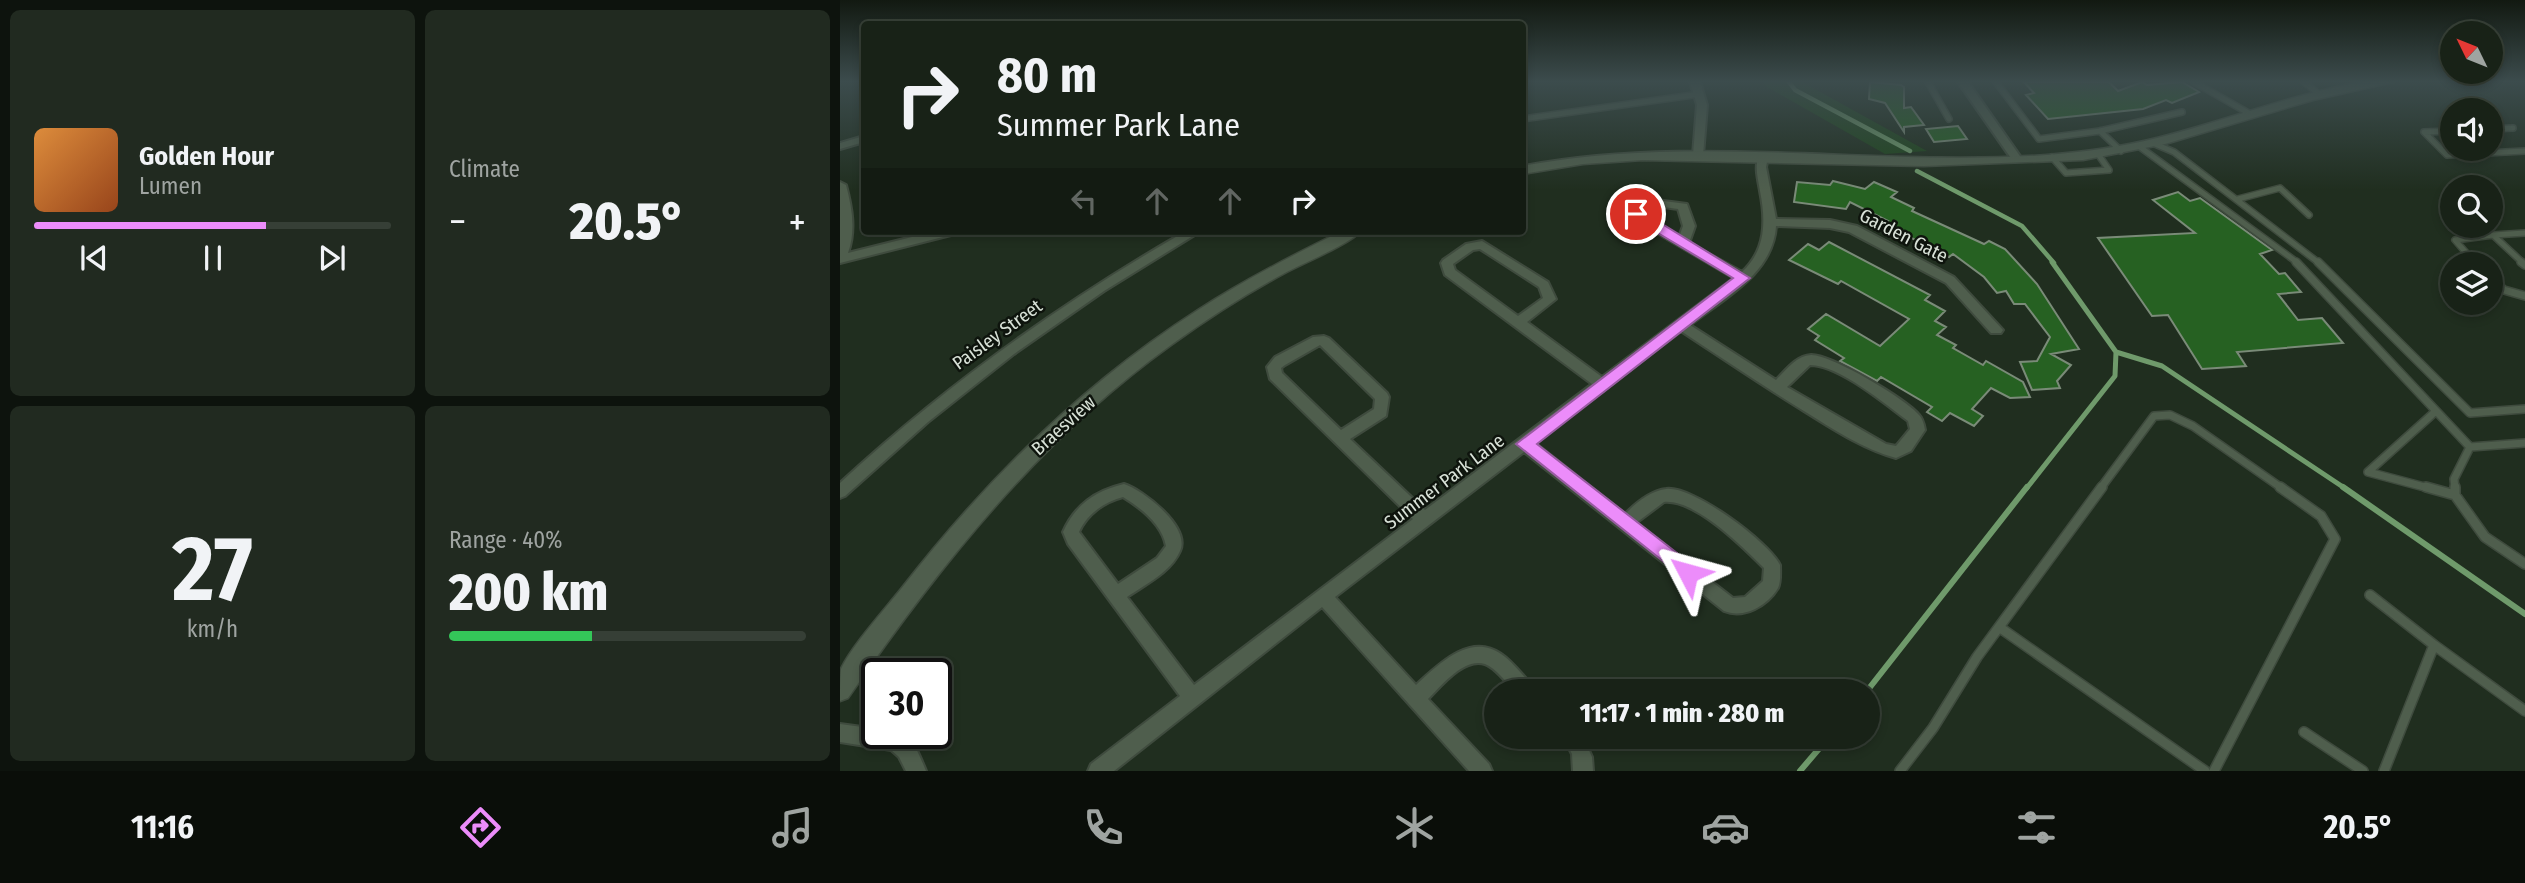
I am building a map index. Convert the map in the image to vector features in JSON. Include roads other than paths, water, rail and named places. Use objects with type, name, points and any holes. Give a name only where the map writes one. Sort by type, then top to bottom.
[{"type":"street","points":[[1698,155],[1701,118]]},
{"type":"street","points":[[1988,118],[2017,159]]},
{"type":"street","points":[[1526,169],[1619,156],[1698,155],[1908,161],[2098,154],[2155,144],[2242,118]]},
{"type":"street","points":[[840,146],[861,140]]},
{"type":"street","name":"Summer Park Lane","points":[[1098,771],[1743,278],[1766,253],[1771,222],[1761,167],[1763,158]]},
{"type":"street","points":[[840,185],[849,219],[840,259],[935,235]]},
{"type":"street","points":[[1683,243],[1689,226],[1683,206],[1656,204],[1633,207],[1644,220],[1683,243],[1743,278]]},
{"type":"street","name":"Garden Gate","points":[[1771,222],[1830,224],[1853,229],[1950,280],[1996,330]]},
{"type":"street","name":"Paisley Street","points":[[840,492],[889,445],[1004,351],[1124,270],[1188,235]]},
{"type":"street","name":"Braesview","points":[[840,690],[892,613],[955,534],[1017,467],[1079,408],[1141,358],[1202,315],[1345,235]]},
{"type":"street","points":[[1517,323],[1550,299],[1544,285],[1482,245],[1470,247],[1447,263],[1449,272],[1517,323],[1602,384]]},
{"type":"street","points":[[1681,325],[1778,387],[1885,452],[1901,450],[1919,430],[1914,418],[1906,412],[1834,366],[1816,360],[1804,363],[1778,387]]},
{"type":"street","points":[[1340,438],[1381,412],[1382,397],[1324,341],[1318,340],[1280,361],[1274,367],[1275,375],[1424,520]]},
{"type":"street","points":[[1525,444],[1730,606],[1749,605],[1770,584],[1772,565],[1684,496],[1664,495],[1653,500],[1625,523]]},
{"type":"street","points":[[1115,595],[1163,563],[1174,547],[1170,533],[1150,509],[1124,490],[1106,496],[1082,512],[1071,532],[1115,595],[1192,698]]},
{"type":"street","points":[[1324,596],[1482,771]]},
{"type":"street","points":[[1416,698],[1468,656],[1482,654],[1492,658],[1514,679]]},
{"type":"street","points":[[840,733],[895,741],[906,750],[916,771]]},
{"type":"street","points":[[1580,749],[1583,771]]},
{"type":"lane","points":[[2023,118],[2039,139],[2099,131],[2156,118]]},
{"type":"lane","points":[[2503,128],[2513,128]]},
{"type":"lane","points":[[2099,131],[2121,150]]},
{"type":"lane","points":[[2440,131],[2424,132],[2440,148]]},
{"type":"lane","points":[[2155,144],[2174,152],[2306,250],[2470,413],[2525,409]]},
{"type":"lane","points":[[2140,147],[2290,255],[2470,447]]},
{"type":"lane","points":[[2503,152],[2525,151]]},
{"type":"lane","points":[[2052,157],[2066,173],[2109,170],[2098,154]]},
{"type":"lane","points":[[2238,199],[2280,188],[2309,215]]},
{"type":"lane","points":[[2503,234],[2525,233]]},
{"type":"lane","points":[[2466,252],[2455,240],[2470,238]]},
{"type":"lane","points":[[2496,238],[2525,265]]},
{"type":"lane","points":[[2503,289],[2525,296]]},
{"type":"lane","points":[[2436,411],[2368,472],[2455,495]]},
{"type":"lane","points":[[1900,771],[1999,627],[2154,416],[2169,415],[2193,425],[2321,516],[2336,538],[2214,771]]},
{"type":"lane","points":[[2470,447],[2525,443]]},
{"type":"lane","points":[[2470,447],[2454,479],[2455,495],[2485,537],[2525,564]]},
{"type":"lane","points":[[2371,595],[2525,711]]},
{"type":"lane","points":[[1999,627],[2205,771]]},
{"type":"lane","points":[[2384,771],[2434,645]]},
{"type":"lane","points":[[2304,732],[2363,771]]},
{"type":"waterway","points":[[1848,118],[1910,151]]},
{"type":"waterway","points":[[1917,171],[2022,226],[2054,263]]},
{"type":"waterway","points":[[2052,262],[2116,352]]},
{"type":"waterway","points":[[2026,489],[2115,376],[2116,352]]},
{"type":"waterway","points":[[2116,352],[2162,366],[2346,489]]},
{"type":"waterway","points":[[1876,679],[2027,487]]},
{"type":"waterway","points":[[2343,487],[2525,614]]},
{"type":"waterway","points":[[1800,771],[1819,749]]}]
